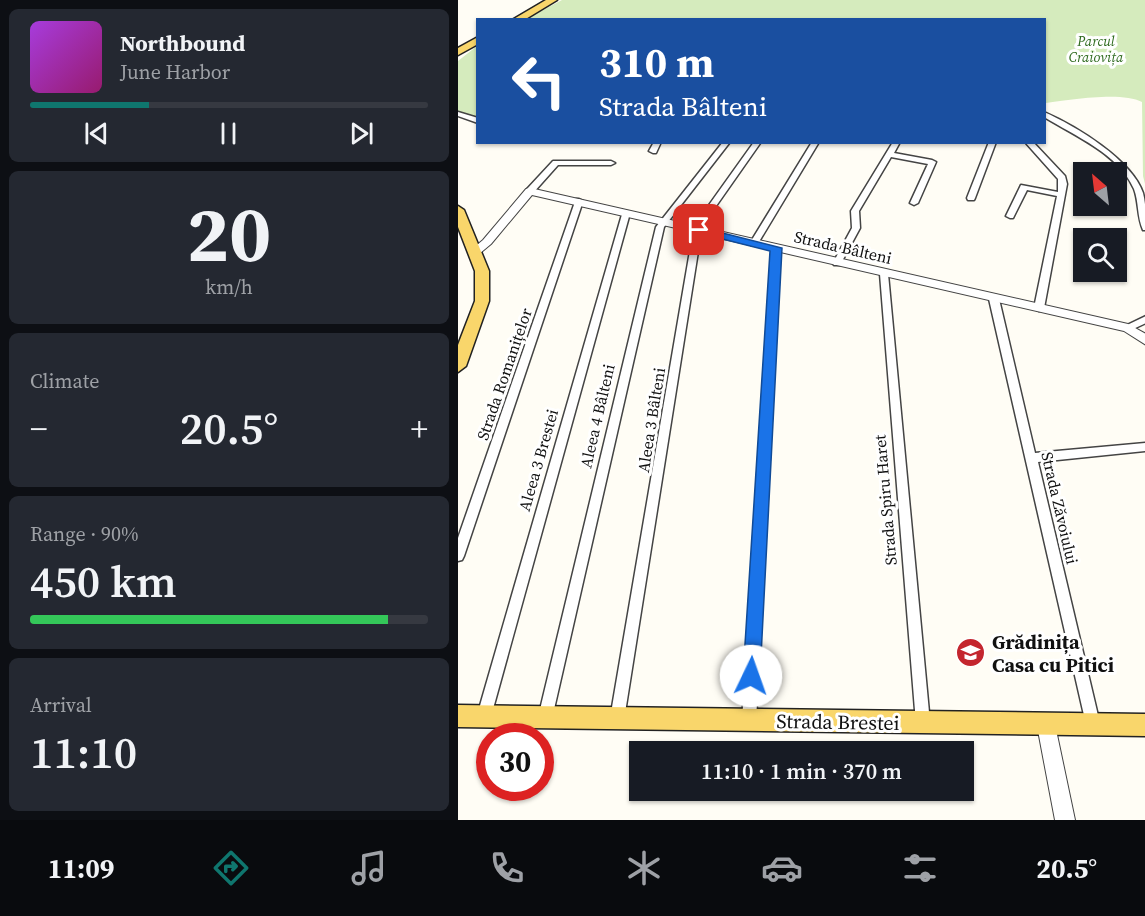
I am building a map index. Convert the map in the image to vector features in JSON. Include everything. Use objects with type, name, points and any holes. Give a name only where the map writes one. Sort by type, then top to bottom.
[{"type":"main road","points":[[520,18],[553,0]]},
{"type":"main road","points":[[458,52],[476,41]]},
{"type":"main road","points":[[458,210],[482,271],[482,301],[458,366]]},
{"type":"main road","name":"Strada Brestei","points":[[458,716],[1046,725],[1145,724]]},
{"type":"street","points":[[458,114],[476,120]]},
{"type":"street","points":[[1046,115],[1084,138],[1130,173],[1139,192],[1145,228]]},
{"type":"street","points":[[653,151],[657,144]]},
{"type":"street","name":"Aleea 4 Bâlteni","points":[[545,718],[660,227],[725,144]]},
{"type":"street","name":"Aleea 3 Bâlteni","points":[[617,719],[699,230],[703,219],[757,144]]},
{"type":"street","points":[[754,243],[815,144]]},
{"type":"street","points":[[838,263],[854,234],[855,211],[896,144]]},
{"type":"street","points":[[971,198],[992,144]]},
{"type":"street","points":[[1031,144],[1062,178],[1061,195],[1038,308]]},
{"type":"street","points":[[890,155],[932,162],[914,203]]},
{"type":"street","points":[[475,252],[487,242],[556,163],[611,163]]},
{"type":"street","points":[[1010,216],[1024,187],[1061,195]]},
{"type":"street","name":"Strada Bâlteni","points":[[530,191],[884,274],[1128,327],[1145,341]]},
{"type":"street","name":"Strada Romanițelor","points":[[458,556],[579,201]]},
{"type":"street","name":"Aleea 3 Brestei","points":[[484,717],[626,213]]},
{"type":"street","points":[[749,721],[776,248]]},
{"type":"street","name":"Strada Spiru Haret","points":[[884,274],[923,723]]},
{"type":"street","name":"Strada Zăvoiului","points":[[994,299],[1094,724]]},
{"type":"street","points":[[1128,327],[1145,320]]},
{"type":"street","points":[[1032,458],[1145,447]]},
{"type":"street","points":[[1046,725],[1065,820]]},
{"type":"green space","name":"Parcul Craiovița","points":[[562,0],[1145,0],[1145,184],[1142,102],[1122,97],[1109,97],[1046,103],[1046,18],[528,18]]},
{"type":"green space","points":[[476,47],[476,119],[458,112],[458,61]]},
{"type":"place","name":"Grădinița Casa cu Pitici","points":[[971,653]]},
{"type":"route","points":[[699,230],[776,248],[751,676]]}]
